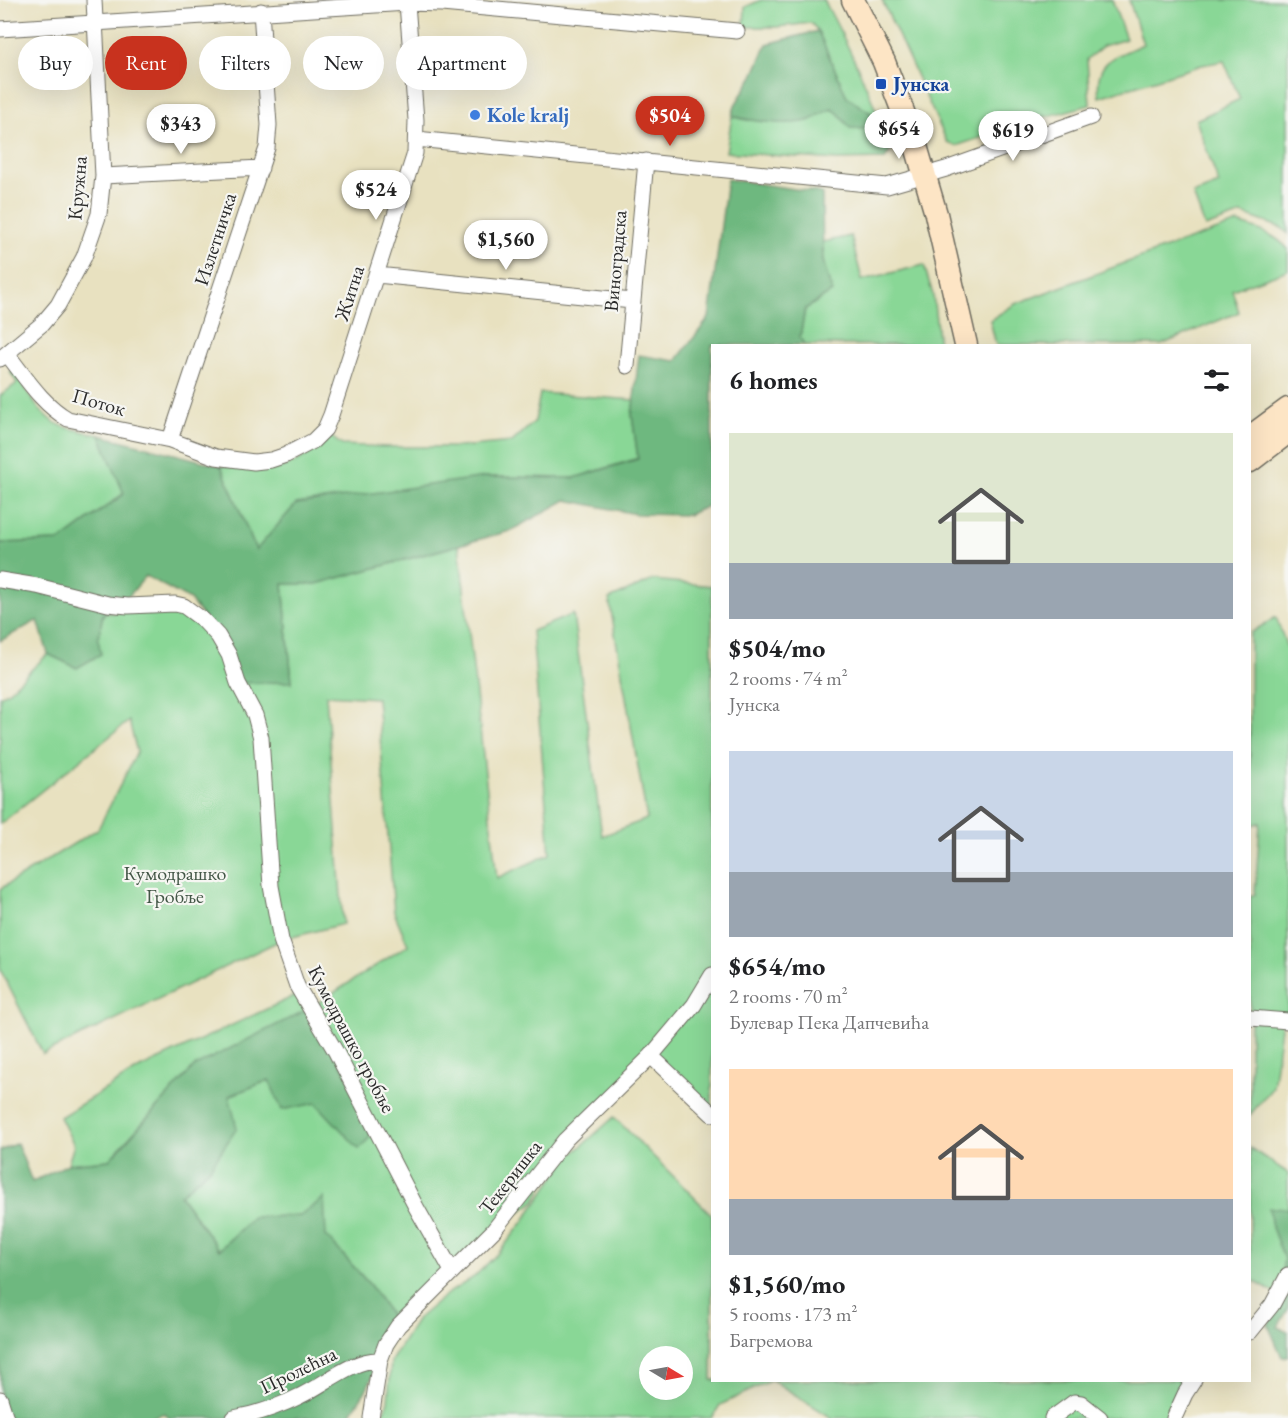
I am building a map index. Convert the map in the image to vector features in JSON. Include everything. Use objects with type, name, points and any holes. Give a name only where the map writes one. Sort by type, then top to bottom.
[{"type":"street","name":"Кружна","points":[[4,357],[50,316],[68,290],[94,232],[99,214],[103,176],[94,0]]},
{"type":"street","points":[[853,0],[884,62],[902,105],[936,214],[966,344]]},
{"type":"street","points":[[0,29],[407,3],[442,4],[737,31]]},
{"type":"street","name":"Житна","points":[[170,440],[216,457],[254,462],[286,455],[320,436],[331,415],[415,153],[407,3]]},
{"type":"street","name":"Излетничка","points":[[170,440],[267,148],[269,125],[261,11]]},
{"type":"street","points":[[416,139],[887,186],[925,176],[1091,117]]},
{"type":"street","name":"Виноградска","points":[[627,366],[646,161]]},
{"type":"street","points":[[103,176],[261,168]]},
{"type":"street","points":[[377,275],[632,300]]},
{"type":"street","points":[[958,315],[959,344]]},
{"type":"street","name":"Поток","points":[[4,357],[39,395],[68,419],[170,440]]},
{"type":"street","points":[[1251,436],[1288,409]]},
{"type":"street","points":[[1251,460],[1288,432]]},
{"type":"street","name":"Кумодрашко гробље","points":[[0,580],[37,586],[108,604],[184,606],[203,620],[218,636],[229,655],[238,683],[255,715],[261,738],[271,886],[281,939],[297,986],[336,1052],[416,1207],[452,1271]]},
{"type":"street","name":"Текеришка","points":[[371,1418],[380,1360],[386,1344],[398,1326],[493,1231],[565,1140],[651,1056],[694,1005],[711,977]]},
{"type":"street","points":[[1251,1018],[1288,1021]]},
{"type":"street","points":[[651,1056],[711,1113]]},
{"type":"street","points":[[1251,1331],[1272,1305],[1288,1275]]},
{"type":"street","name":"Пролећна","points":[[234,1418],[246,1416],[301,1396],[358,1363],[370,1359],[380,1360]]},
{"type":"street","points":[[1174,1418],[1193,1382]]},
{"type":"street","points":[[0,1399],[6,1418]]},
{"type":"street","points":[[1052,1418],[1074,1402],[1081,1403],[1100,1418]]},
{"type":"green space","points":[[761,0],[824,0],[877,112],[890,151],[885,159],[837,160],[726,152],[732,116],[746,120],[808,121],[822,111],[832,109],[851,128],[872,114],[847,97],[818,31],[811,23],[777,27],[744,27],[745,7]]},
{"type":"green space","points":[[882,0],[1112,0],[1126,39],[1103,46],[1087,59],[1090,105],[1033,120],[956,146],[947,142]]},
{"type":"green space","points":[[1129,0],[1288,0],[1288,234],[1282,228],[1242,214],[1205,227],[1193,194],[1219,184],[1196,120],[1240,99],[1224,61],[1202,65],[1099,97],[1098,84],[1103,67],[1115,57],[1143,44]]},
{"type":"green space","points":[[818,31],[847,97],[872,114],[870,125],[864,129],[850,128],[832,109],[810,120],[790,123],[749,120],[732,116],[735,105],[753,76],[767,44]]},
{"type":"green space","points":[[727,179],[822,193],[823,261],[832,292],[805,309],[800,337],[804,344],[711,344],[711,504],[688,515],[636,514],[566,500],[510,531],[316,584],[283,584],[292,682],[238,683],[218,636],[190,600],[146,576],[127,598],[103,614],[98,639],[101,654],[77,668],[48,654],[38,620],[0,641],[0,543],[60,541],[124,494],[100,435],[221,466],[256,550],[296,504],[485,477],[574,478],[638,459],[632,415],[639,355],[676,361],[709,318]]},
{"type":"green space","points":[[1238,223],[1259,230],[1283,244],[1288,249],[1288,270],[1232,290],[1239,312],[1163,344],[996,344],[990,320],[1015,304]]},
{"type":"green space","points":[[851,236],[862,280],[924,265],[933,295],[939,344],[804,344],[800,337],[805,309],[832,292],[823,261],[823,242]]},
{"type":"green space","points":[[14,368],[34,402],[46,416],[62,426],[100,435],[124,493],[60,541],[0,543],[0,396],[17,383],[10,372]]},
{"type":"green space","points":[[540,393],[634,400],[632,415],[638,458],[574,478],[485,477],[256,550],[221,466],[262,470],[282,467],[305,457],[330,436],[342,445],[388,447],[460,447],[512,442],[535,421]]},
{"type":"green space","name":"Кумодрашко Гробље","points":[[459,545],[497,878],[550,854],[532,631],[573,614],[602,836],[647,819],[609,599],[653,580],[711,586],[711,1113],[651,1056],[565,1140],[535,1201],[493,1231],[398,1326],[370,1285],[326,1236],[300,1216],[253,1217],[219,1250],[180,1195],[210,1168],[228,1096],[270,1080],[316,1103],[359,1148],[336,1052],[195,1066],[109,1160],[68,1164],[74,1145],[60,1117],[140,1068],[301,993],[310,1008],[408,945],[394,912],[377,698],[326,695],[343,924],[281,940],[43,1054],[0,969],[0,889],[98,829],[137,752],[129,721],[0,824],[0,696],[8,692],[48,654],[77,668],[98,639],[103,614],[175,604],[292,682],[283,584],[316,584]]},
{"type":"green space","points":[[1276,617],[1288,650],[1288,1021],[1282,1021],[1273,1087],[1251,1114],[1251,896],[1255,894],[1260,823],[1251,825],[1251,632]]},
{"type":"green space","points":[[310,1008],[377,1130],[359,1149],[316,1103],[282,1110],[269,1080],[229,1096],[237,1128],[210,1168],[180,1195],[219,1250],[253,1217],[300,1216],[324,1198],[326,1236],[370,1285],[398,1326],[365,1392],[348,1418],[169,1418],[165,1413],[149,1418],[0,1418],[0,1151],[17,1143],[32,1182],[68,1164],[109,1160],[195,1066]]},
{"type":"green space","points":[[614,1117],[711,1214],[711,1382],[768,1382],[720,1405],[712,1418],[381,1418],[388,1401],[391,1361],[417,1319],[447,1294],[474,1277],[501,1250],[566,1160]]},
{"type":"green space","points":[[1251,1149],[1288,1173],[1288,1209],[1270,1208],[1272,1227],[1284,1259],[1278,1295],[1251,1280]]},
{"type":"green space","points":[[1269,1208],[1288,1209],[1288,1309],[1278,1327],[1288,1331],[1288,1356],[1282,1357],[1268,1325],[1281,1289],[1284,1259],[1272,1227]]},
{"type":"green space","points":[[775,1382],[1193,1382],[1174,1418],[832,1418]]},
{"type":"place","name":"Јунска","points":[[881,84]]},
{"type":"place","name":"Kole kralj","points":[[475,115]]}]
